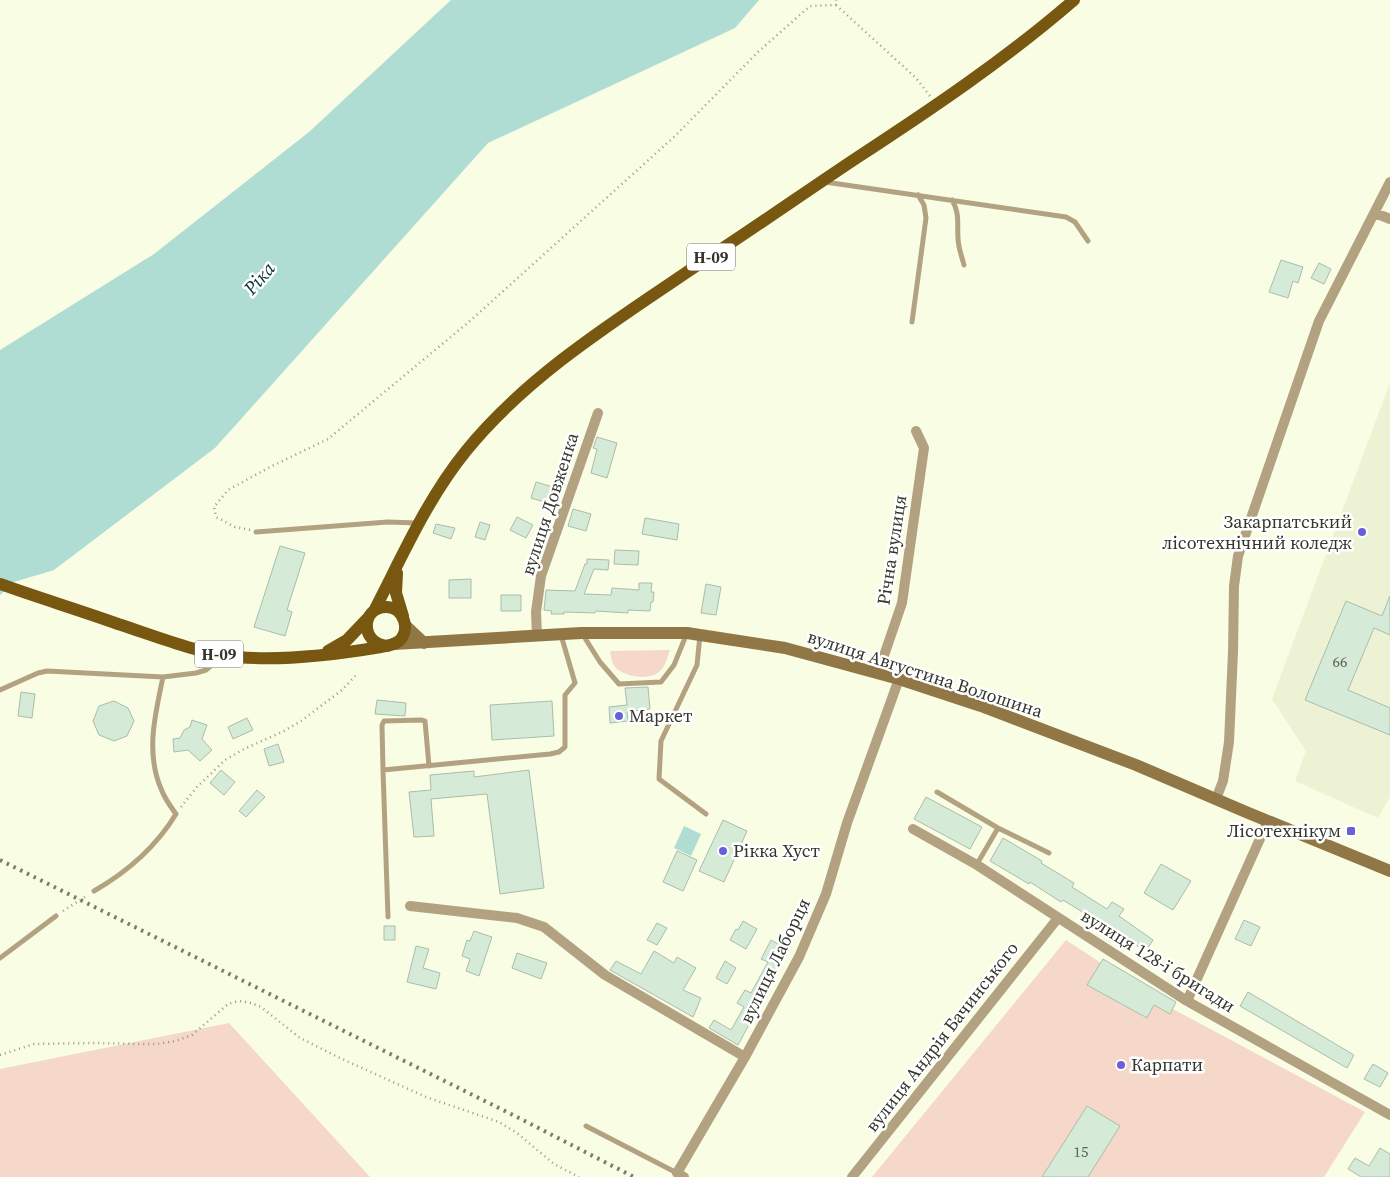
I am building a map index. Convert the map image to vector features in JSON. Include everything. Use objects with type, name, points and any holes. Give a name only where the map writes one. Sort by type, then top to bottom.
[{"type":"main road","name":"Н-09","points":[[372,614],[440,485],[466,451],[496,417],[531,385],[619,318],[937,105],[1074,0]]},
{"type":"main road","name":"Н-09","points":[[399,564],[396,578],[396,594],[404,622]]},
{"type":"main road","name":"вулиця Августина Волошина","points":[[0,584],[180,646],[218,654],[253,658],[323,653],[391,645],[581,633],[693,634],[785,648],[899,679],[981,706],[1136,764],[1390,871]]},
{"type":"main road","points":[[404,622],[403,636],[391,645],[376,643],[367,628],[372,614],[388,607],[394,609],[424,644]]},
{"type":"main road","name":"вулиця Августина Волошина","points":[[323,653],[347,640],[372,614]]},
{"type":"street","points":[[1216,798],[1223,781],[1229,742],[1234,586],[1238,556],[1319,321],[1390,182]]},
{"type":"street","points":[[1375,213],[1390,219]]},
{"type":"street","name":"вулиця Довженка","points":[[537,636],[536,612],[541,576],[598,413]]},
{"type":"street","name":"Річна вулиця","points":[[878,673],[902,602],[924,448],[916,431]]},
{"type":"street","name":"вулиця Лаборця","points":[[680,1175],[799,957],[826,894],[847,823],[899,679]]},
{"type":"street","points":[[1187,1001],[1268,821]]},
{"type":"street","name":"вулиця 128-ї бригади","points":[[913,829],[976,865],[1187,1001],[1390,1115]]},
{"type":"street","points":[[410,906],[517,918],[544,927],[605,974],[745,1058]]},
{"type":"street","name":"вулиця Андрія Бачинського","points":[[852,1177],[1058,918]]},
{"type":"lane","points":[[822,181],[1066,217],[1075,222],[1088,241]]},
{"type":"lane","points":[[912,322],[926,218],[924,205],[918,194]]},
{"type":"lane","points":[[952,200],[956,206],[958,240],[964,266]]},
{"type":"lane","points":[[256,532],[388,522],[419,523]]},
{"type":"lane","points":[[581,633],[600,662],[619,684],[661,682],[693,634]]},
{"type":"lane","points":[[383,770],[559,752],[565,746],[565,695],[575,683],[560,634]]},
{"type":"lane","points":[[693,634],[697,665],[661,741],[659,779],[706,814]]},
{"type":"lane","points":[[0,690],[38,673],[47,671],[163,677],[196,673],[206,670],[218,654]]},
{"type":"lane","points":[[94,891],[131,866],[151,848],[166,831],[176,814],[162,792],[156,774],[154,759],[153,728],[163,677]]},
{"type":"lane","points":[[388,917],[382,725],[384,722],[422,720],[425,722],[429,766]]},
{"type":"lane","points":[[937,792],[998,828],[1049,853]]},
{"type":"lane","points":[[976,865],[998,828]]},
{"type":"lane","points":[[0,958],[56,916]]},
{"type":"lane","points":[[586,1126],[680,1175]]},
{"type":"path","points":[[836,0],[836,5]]},
{"type":"path","points":[[256,532],[235,527],[216,517],[214,506],[228,490],[328,439],[470,321],[674,137],[758,52],[810,6],[836,5],[916,78],[937,105]]},
{"type":"path","points":[[176,814],[196,788],[224,760],[284,731],[300,721],[342,690],[358,673]]},
{"type":"path","points":[[56,916],[94,891]]},
{"type":"path","points":[[0,1055],[34,1044],[157,1044],[176,1041],[192,1035],[228,1004],[239,1001],[251,1003],[260,1007],[300,1038],[340,1058],[426,1097],[499,1122],[517,1133],[554,1164],[579,1177]]},
{"type":"shaded area","name":"Закарпатський лісотехнічний коледж","points":[[1390,383],[1390,797],[1378,818],[1295,781],[1306,751],[1272,699]]},
{"type":"shaded area","points":[[670,650],[662,669],[658,673],[647,677],[634,676],[617,669],[613,663],[610,651]]},
{"type":"shaded area","name":"Карпати","points":[[1066,940],[1101,963],[1088,985],[1146,1018],[1154,1005],[1169,1013],[1173,1009],[1365,1112],[1324,1177],[872,1177]]},
{"type":"shaded area","points":[[229,1023],[370,1177],[0,1177],[0,1069]]},
{"type":"water","name":"Ріка","points":[[451,0],[759,0],[735,28],[488,143],[215,448],[54,570],[14,582],[0,595],[0,350],[154,254],[309,132]]},
{"type":"water","points":[[684,826],[701,834],[691,856],[674,848]]},
{"type":"building","points":[[1281,260],[1303,267],[1298,283],[1293,281],[1288,298],[1269,292]]},
{"type":"building","points":[[1319,263],[1331,269],[1324,284],[1311,278]]},
{"type":"building","points":[[597,437],[617,443],[607,478],[591,473],[597,449],[593,448]]},
{"type":"building","points":[[536,482],[553,487],[548,503],[531,498]]},
{"type":"building","points":[[573,509],[591,514],[586,531],[568,526]]},
{"type":"building","points":[[517,517],[533,525],[526,538],[510,530]]},
{"type":"building","points":[[645,518],[679,524],[677,540],[642,534]]},
{"type":"building","points":[[480,522],[490,525],[485,540],[475,537]]},
{"type":"building","points":[[436,524],[455,528],[451,539],[433,533]]},
{"type":"building","points":[[280,546],[305,553],[287,610],[292,612],[285,636],[254,627]]},
{"type":"building","points":[[615,550],[639,551],[638,565],[614,564]]},
{"type":"building","points":[[587,559],[609,560],[608,570],[594,569],[584,594],[611,595],[612,588],[639,590],[639,583],[652,583],[651,592],[654,592],[650,611],[628,610],[628,613],[596,611],[595,613],[564,612],[564,614],[551,614],[552,611],[544,610],[546,590],[575,591],[585,564],[587,564]]},
{"type":"building","points":[[471,579],[471,598],[449,598],[449,580]]},
{"type":"building","points":[[706,584],[721,587],[716,615],[701,613]]},
{"type":"building","points":[[501,595],[521,595],[521,611],[501,611]]},
{"type":"building","points":[[1390,596],[1390,635],[1374,628],[1348,690],[1390,708],[1390,735],[1305,700],[1346,601],[1382,616]]},
{"type":"building","points":[[648,687],[650,709],[627,712],[628,721],[610,723],[609,707],[627,705],[625,688]]},
{"type":"building","points":[[21,692],[35,694],[32,718],[18,716]]},
{"type":"building","points":[[377,700],[406,703],[405,716],[375,714]]},
{"type":"building","points":[[114,701],[128,708],[134,721],[127,736],[114,741],[99,735],[93,721],[99,706]]},
{"type":"building","points":[[552,701],[554,736],[492,740],[490,705]]},
{"type":"building","points":[[247,718],[253,730],[233,739],[228,727]]},
{"type":"building","points":[[192,720],[207,725],[202,739],[212,750],[200,761],[188,750],[174,752],[173,739],[180,738],[184,730],[190,727]]},
{"type":"building","points":[[278,744],[284,762],[269,766],[264,749]]},
{"type":"building","points":[[221,770],[235,782],[224,795],[210,783]]},
{"type":"building","points":[[529,770],[544,888],[500,894],[487,794],[431,799],[434,836],[414,837],[409,792],[431,790],[430,775],[474,771],[474,777]]},
{"type":"building","points":[[257,790],[265,797],[246,817],[239,811]]},
{"type":"building","points":[[926,797],[982,827],[970,849],[914,819]]},
{"type":"building","name":"Рікка Хуст","points":[[723,820],[747,831],[724,882],[699,871]]},
{"type":"building","points":[[1003,838],[1042,861],[1041,863],[1074,883],[1072,887],[1107,909],[1112,902],[1124,909],[1119,916],[1153,940],[1146,951],[1063,900],[1061,902],[1030,882],[1029,884],[990,861]]},
{"type":"building","points":[[677,851],[697,860],[683,891],[663,882]]},
{"type":"building","points":[[1161,864],[1191,881],[1173,910],[1144,893]]},
{"type":"building","points":[[1244,920],[1260,927],[1251,946],[1235,939]]},
{"type":"building","points":[[743,921],[757,929],[746,949],[730,940]]},
{"type":"building","points":[[657,923],[667,928],[657,945],[647,940]]},
{"type":"building","points":[[384,926],[395,926],[395,940],[384,940]]},
{"type":"building","points":[[474,931],[492,937],[479,976],[466,971],[470,959],[462,956],[467,940],[470,941]]},
{"type":"building","points":[[771,940],[787,949],[774,972],[777,973],[738,1045],[709,1028],[714,1020],[731,1030],[744,1007],[737,1003],[745,990],[751,993],[768,962],[761,959]]},
{"type":"building","points":[[416,946],[429,949],[423,968],[440,973],[436,989],[407,982]]},
{"type":"building","points":[[654,951],[674,963],[677,957],[696,968],[683,990],[701,998],[693,1017],[610,970],[616,961],[641,974]]},
{"type":"building","points":[[517,953],[547,963],[541,979],[512,968]]},
{"type":"building","points":[[1103,959],[1176,1002],[1170,1014],[1154,1005],[1147,1018],[1087,985]]},
{"type":"building","points":[[725,961],[736,968],[727,984],[716,978]]},
{"type":"building","points":[[1248,992],[1354,1055],[1347,1068],[1240,1006]]},
{"type":"building","points":[[1373,1064],[1388,1073],[1380,1087],[1364,1079]]},
{"type":"building","points":[[1087,1106],[1120,1126],[1088,1177],[1042,1177]]},
{"type":"building","points":[[1380,1148],[1390,1154],[1390,1177],[1361,1177],[1348,1169],[1355,1158],[1369,1166]]},
{"type":"railway","points":[[0,860],[634,1177]]},
{"type":"place","name":"Закарпатський лісотехнічний коледж","points":[[1362,532]]},
{"type":"place","name":"Маркет","points":[[619,716]]},
{"type":"place","name":"Лісотехнікум","points":[[1351,831]]},
{"type":"place","name":"Рікка Хуст","points":[[723,851]]},
{"type":"place","name":"Карпати","points":[[1121,1065]]}]
